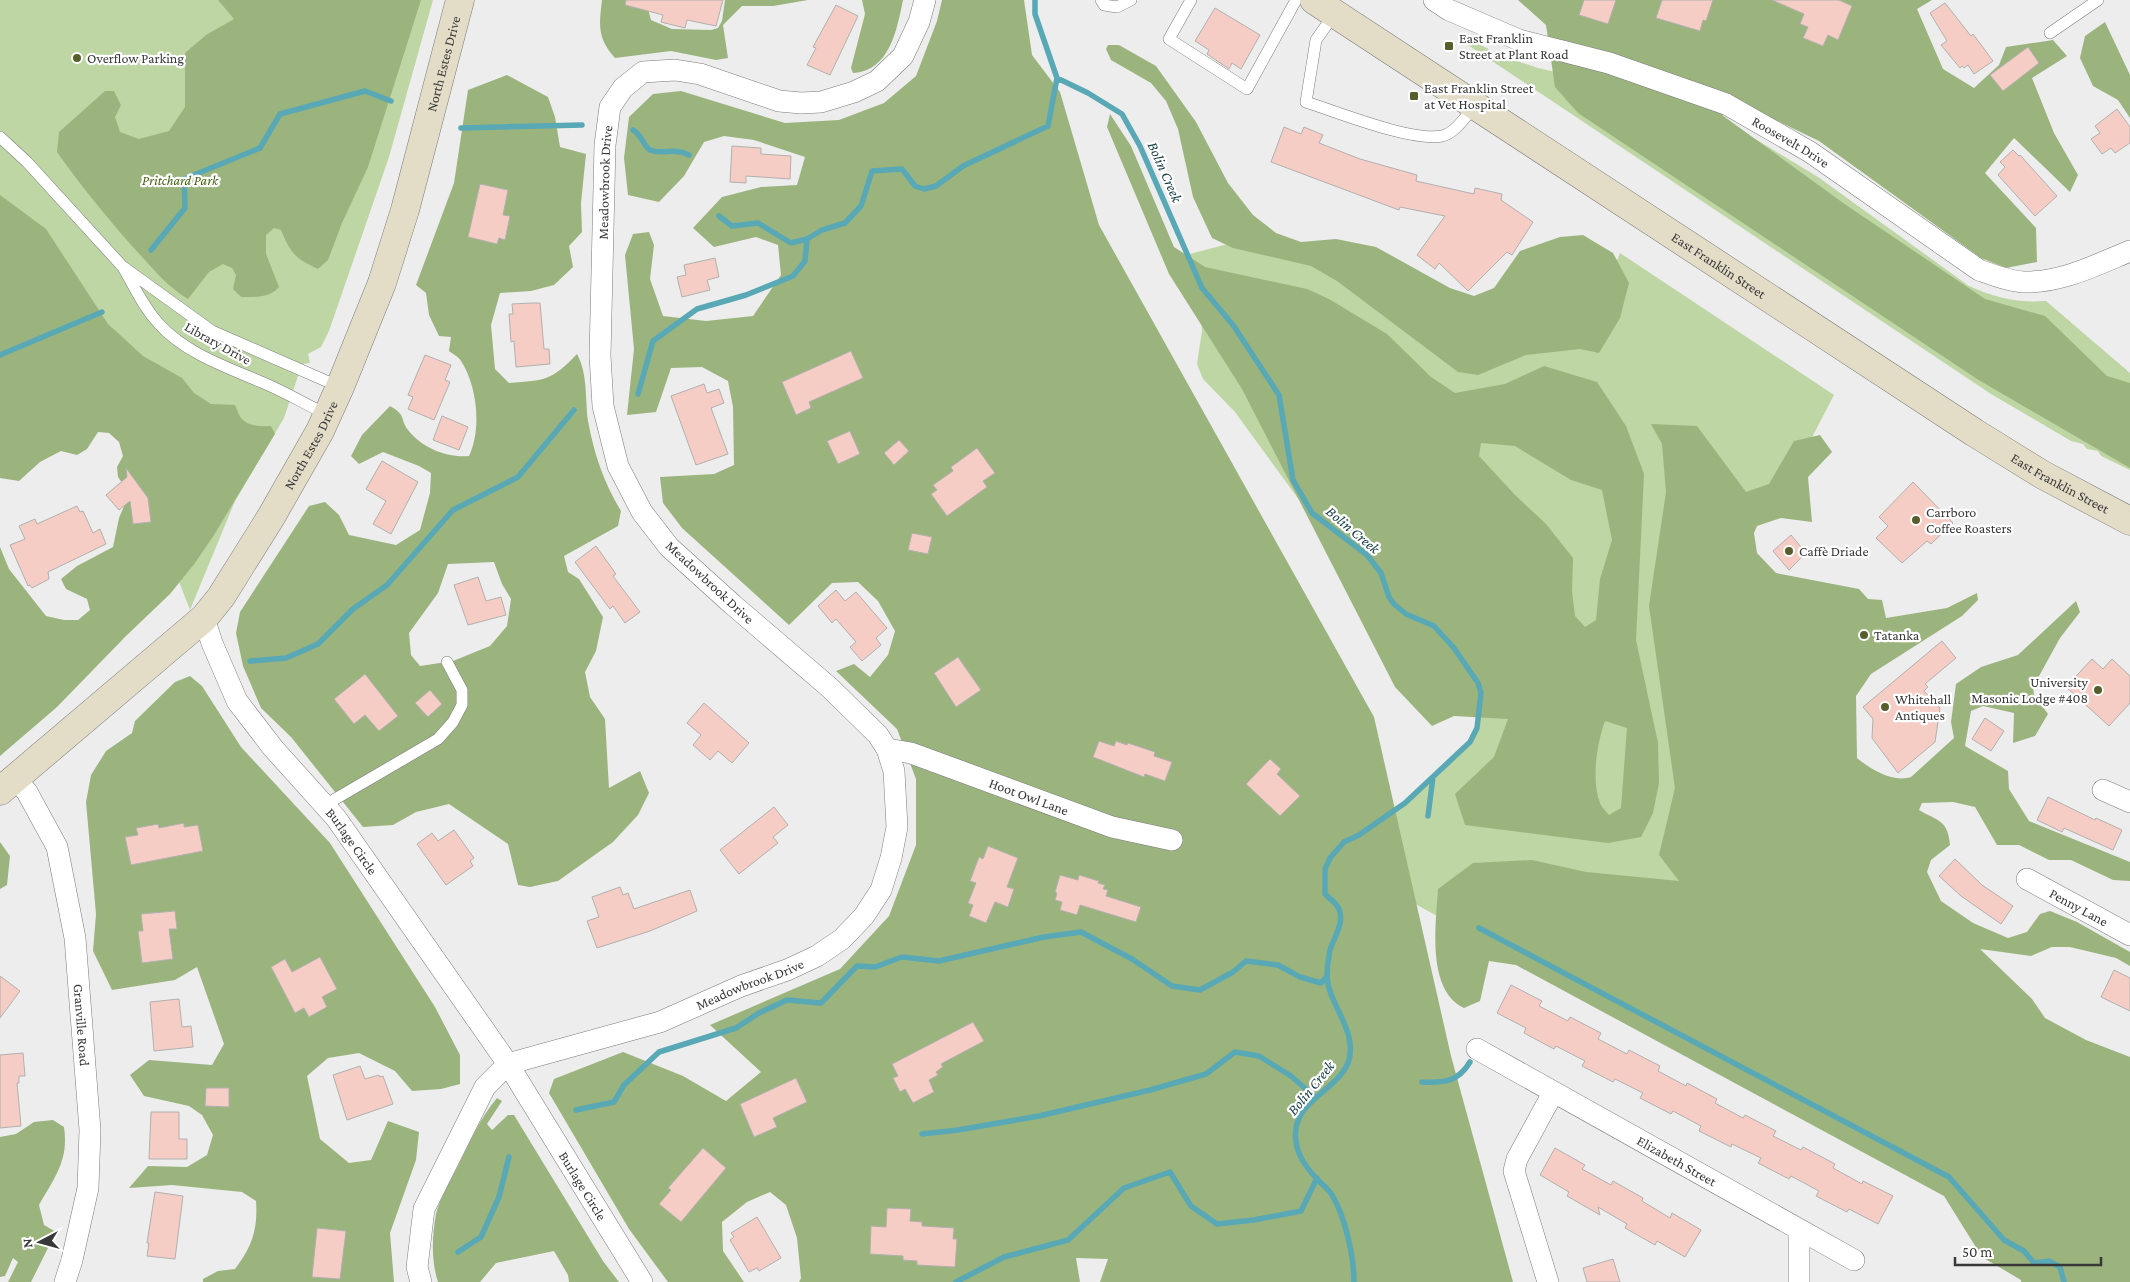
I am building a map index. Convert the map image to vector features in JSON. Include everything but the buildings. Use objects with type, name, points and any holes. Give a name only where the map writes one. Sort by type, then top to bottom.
[{"type":"main road","name":"North Estes Drive","points":[[8,785],[204,618],[221,597],[302,464],[328,415],[382,284],[407,201],[460,0]]},
{"type":"main road","name":"East Franklin Street","points":[[1317,3],[1476,105],[1975,433],[2043,475],[2130,521]]},
{"type":"street","name":"Meadowbrook Drive","points":[[508,1064],[660,1022],[741,986],[787,970],[817,956],[842,938],[864,916],[880,890],[891,858],[898,827],[894,771],[887,749],[878,735],[829,687],[732,604],[670,546],[642,512],[618,466],[603,406],[600,356],[605,145],[610,107],[623,88],[643,72],[675,70],[700,74],[779,101],[821,102],[854,92],[877,81],[902,56],[919,22],[925,0]]},
{"type":"street","name":"Roosevelt Drive","points":[[1434,0],[1449,10],[1519,40],[1609,63],[1726,104],[1810,152],[1979,270],[2023,282],[2048,281],[2081,271],[2130,251]]},
{"type":"street","name":"Burlage Circle","points":[[204,618],[212,643],[237,702],[273,748],[336,818],[508,1064],[642,1282]]},
{"type":"street","name":"Hoot Owl Lane","points":[[887,749],[911,753],[1112,827],[1172,840]]},
{"type":"street","name":"Granville Road","points":[[8,785],[27,792],[57,847],[75,938],[90,1130],[88,1188],[72,1260],[65,1282]]},
{"type":"street","points":[[2103,790],[2130,802]]},
{"type":"street","name":"Penny Lane","points":[[2027,879],[2130,935]]},
{"type":"street","name":"Elizabeth Street","points":[[1477,1049],[1799,1231],[1854,1260]]},
{"type":"street","points":[[421,1282],[417,1267],[424,1209],[485,1087],[508,1064]]},
{"type":"street","points":[[1548,1282],[1514,1171],[1517,1159],[1554,1093]]},
{"type":"street","points":[[1799,1231],[1799,1282]]},
{"type":"lane","points":[[1101,0],[1104,5],[1117,7],[1131,0]]},
{"type":"lane","points":[[1191,0],[1169,39],[1247,89],[1317,3]]},
{"type":"lane","points":[[2050,33],[2098,0]]},
{"type":"lane","points":[[1317,3],[1316,40],[1306,102],[1414,136],[1442,136],[1452,131],[1476,105]]},
{"type":"lane","name":"Library Drive","points":[[0,137],[27,162],[122,266],[212,332],[340,387]]},
{"type":"lane","name":"Library Drive","points":[[122,266],[146,308],[161,326],[183,344],[232,370],[267,384],[328,415]]},
{"type":"lane","points":[[325,805],[438,739],[462,706],[462,690],[447,662]]},
{"type":"green space","name":"Pritchard Park","points":[[0,0],[433,0],[389,157],[329,331],[321,347],[308,354],[310,363],[302,364],[284,418],[235,501],[190,610],[90,351],[0,398]]},
{"type":"green space","points":[[218,0],[421,0],[368,167],[342,223],[328,260],[318,269],[304,262],[291,250],[281,230],[274,228],[266,235],[266,254],[279,287],[275,291],[262,296],[241,297],[233,289],[236,275],[232,268],[223,264],[209,272],[188,299],[172,288],[151,267],[84,188],[57,152],[59,132],[105,91],[114,91],[121,105],[115,117],[120,132],[139,139],[169,131],[185,107],[185,53],[206,35],[234,19]]},
{"type":"green space","points":[[602,0],[648,0],[647,5],[651,20],[672,29],[711,30],[718,28],[722,21],[725,0],[808,0],[773,6],[742,6],[723,25],[728,58],[716,60],[671,51],[615,58],[602,37],[600,17]]},
{"type":"green space","points":[[862,0],[903,0],[890,47],[876,65],[853,73],[851,68],[865,14]]},
{"type":"green space","points":[[942,0],[1024,0],[1032,55],[1060,92],[1099,225],[1374,717],[1451,1056],[1513,1282],[1100,1282],[1108,1259],[1076,1258],[1080,1282],[799,1282],[801,1278],[797,1238],[786,1205],[770,1192],[747,1202],[722,1222],[723,1251],[744,1282],[668,1282],[629,1229],[549,1093],[554,1079],[623,1052],[683,1076],[726,1101],[761,1072],[710,1025],[840,969],[889,916],[916,845],[916,779],[897,729],[836,671],[854,664],[870,677],[888,655],[895,631],[878,601],[858,582],[832,583],[789,625],[682,528],[663,503],[660,477],[714,474],[734,465],[733,407],[728,381],[702,367],[671,368],[656,412],[627,415],[634,349],[625,255],[633,234],[649,232],[654,245],[650,279],[663,316],[706,321],[753,316],[781,275],[778,245],[756,237],[714,247],[693,228],[722,197],[761,187],[797,185],[805,157],[754,140],[724,136],[704,142],[684,176],[659,202],[628,195],[624,158],[629,117],[653,94],[681,91],[785,123],[839,120],[884,103],[916,76],[937,21]]},
{"type":"green space","points":[[1518,0],[1932,0],[1917,9],[1943,69],[1974,88],[1999,65],[2006,47],[2053,40],[2067,56],[2032,78],[2054,133],[2078,175],[2070,192],[2014,138],[1985,173],[2036,228],[2037,262],[2006,268],[1981,258],[1819,141],[1738,102],[1722,115],[1846,205],[1985,299],[2045,316],[2107,376],[2130,383],[2130,468],[1977,379],[1578,113],[1555,87],[1546,25]]},
{"type":"green space","points":[[2105,22],[2130,75],[2130,118],[2118,100],[2093,86],[2080,58],[2085,36]]},
{"type":"green space","points":[[1468,39],[1505,57],[1538,68],[1615,86],[1704,115],[1757,140],[1818,177],[1969,286],[2007,299],[2046,301],[2130,373],[2130,470],[2101,456],[2098,451],[2087,449],[2083,444],[2071,441],[1991,394],[1462,41]]},
{"type":"green space","points":[[1108,45],[1119,45],[1156,66],[1196,122],[1228,183],[1253,215],[1276,233],[1301,242],[1336,239],[1376,247],[1450,288],[1474,296],[1494,288],[1520,251],[1560,237],[1583,235],[1613,253],[1629,283],[1620,318],[1599,353],[1580,349],[1526,355],[1478,375],[1458,372],[1337,281],[1311,266],[1233,248],[1212,238],[1193,197],[1178,129],[1166,101],[1151,83],[1111,60],[1106,49]]},
{"type":"green space","points":[[507,75],[548,97],[555,117],[560,147],[586,154],[581,203],[582,232],[569,246],[573,267],[554,285],[531,291],[500,293],[491,325],[495,369],[509,383],[547,378],[561,370],[577,354],[581,362],[585,378],[588,421],[593,445],[600,468],[621,511],[618,526],[564,556],[568,572],[579,579],[603,617],[596,651],[585,672],[590,697],[605,719],[609,788],[640,771],[649,793],[638,815],[613,842],[558,881],[530,887],[518,885],[508,844],[449,804],[416,812],[393,825],[363,827],[291,737],[261,708],[243,666],[236,633],[240,612],[309,506],[325,502],[339,515],[349,535],[396,545],[420,530],[430,493],[431,473],[419,466],[383,452],[359,464],[351,456],[362,435],[390,406],[401,415],[405,426],[420,442],[444,453],[469,456],[473,445],[476,420],[476,407],[471,382],[460,360],[449,351],[451,337],[439,336],[429,315],[426,293],[416,285],[454,183],[468,90]],"holes":[[[494,562],[502,584],[511,599],[507,626],[490,646],[453,661],[420,666],[411,655],[409,633],[438,593],[448,564]]]},
{"type":"green space","points":[[1110,114],[1131,146],[1174,247],[1205,267],[1307,289],[1329,299],[1387,334],[1431,377],[1455,393],[1505,384],[1544,366],[1597,382],[1626,426],[1644,474],[1636,640],[1658,743],[1659,783],[1653,813],[1641,837],[1608,843],[1465,825],[1455,794],[1494,757],[1508,719],[1454,716],[1432,726],[1395,687],[1242,389],[1169,274],[1107,127]],"holes":[[[1481,443],[1515,446],[1571,480],[1602,490],[1612,540],[1600,579],[1596,620],[1585,627],[1575,616],[1572,591],[1573,558],[1546,524],[1515,495],[1479,456]],[[1605,721],[1627,728],[1621,808],[1609,815],[1601,804],[1596,784],[1596,762]]]},
{"type":"green space","points":[[0,195],[46,229],[108,324],[143,356],[182,378],[194,393],[211,404],[235,405],[240,417],[246,422],[256,426],[271,426],[275,434],[214,535],[195,563],[170,594],[57,707],[0,756],[0,547],[9,569],[46,616],[64,620],[78,620],[90,610],[87,599],[66,589],[61,579],[77,566],[113,547],[119,518],[127,499],[125,487],[118,477],[117,467],[123,456],[119,442],[109,433],[98,432],[87,449],[77,455],[61,451],[40,462],[19,481],[0,478]]},
{"type":"green space","points":[[1228,244],[1323,263],[1584,341],[1620,253],[1834,395],[1784,491],[1714,573],[1909,1171],[1330,858],[1405,803],[1470,742],[1477,728],[1481,693],[1310,515],[1235,412],[1203,379],[1197,364],[1202,331],[1199,290],[1186,255]]},
{"type":"green space","points":[[1651,424],[1697,426],[1746,492],[1769,484],[1794,441],[1820,435],[1832,452],[1808,477],[1812,522],[1781,518],[1757,526],[1754,533],[1757,553],[1776,573],[1859,589],[1868,599],[1882,600],[1886,618],[1947,608],[1977,593],[1978,600],[1962,616],[1871,674],[1856,696],[1857,758],[1889,777],[1911,777],[1954,738],[1951,722],[1956,684],[1981,667],[2018,655],[2076,601],[2080,612],[2060,638],[2033,687],[2034,695],[2048,714],[2035,736],[2013,743],[2014,713],[1983,706],[1971,711],[1965,746],[2008,771],[2009,789],[2029,821],[2130,862],[2130,881],[2113,880],[2071,860],[2049,860],[2019,845],[1997,845],[1975,807],[1953,802],[1922,803],[1919,810],[1941,822],[1949,837],[1950,845],[1931,860],[1927,872],[1941,901],[1973,923],[2008,938],[2027,932],[2040,914],[2050,911],[2077,922],[2130,952],[2130,966],[2116,958],[2070,947],[2052,947],[2031,956],[1980,949],[2032,999],[2045,1018],[2086,1040],[2130,1057],[2130,1282],[2021,1282],[2021,1280],[1982,1257],[1944,1196],[1516,965],[1489,961],[1480,1001],[1464,1008],[1452,999],[1444,987],[1436,955],[1435,937],[1438,889],[1473,863],[1532,860],[1586,872],[1679,881],[1659,855],[1675,788],[1649,606],[1666,492],[1662,444]]},
{"type":"green space","points":[[190,676],[202,686],[241,747],[330,843],[435,1007],[460,1055],[460,1084],[441,1089],[412,1091],[395,1071],[359,1053],[328,1058],[307,1076],[320,1139],[349,1163],[371,1160],[388,1121],[419,1132],[416,1160],[390,1233],[394,1282],[203,1282],[203,1279],[218,1271],[235,1269],[241,1261],[250,1245],[255,1229],[256,1201],[242,1192],[172,1185],[129,1188],[148,1166],[187,1167],[207,1155],[213,1135],[202,1115],[189,1106],[144,1096],[130,1075],[149,1060],[212,1065],[224,1044],[197,967],[175,980],[112,990],[93,951],[96,914],[86,802],[91,775],[106,751],[132,733],[135,721],[175,682]]},
{"type":"green space","points":[[0,842],[10,856],[7,885],[0,889]]},
{"type":"green space","points":[[497,1098],[502,1101],[487,1124],[492,1130],[508,1115],[514,1115],[603,1261],[619,1282],[569,1282],[568,1275],[554,1251],[496,1263],[480,1282],[438,1282],[434,1266],[433,1248],[436,1214],[445,1190],[475,1132]]},
{"type":"green space","points":[[53,1120],[64,1127],[63,1159],[39,1205],[44,1225],[56,1232],[31,1282],[8,1282],[18,1262],[13,1258],[5,1276],[0,1277],[0,1137],[16,1134],[34,1122]]},
{"type":"waterway","name":"Bolin Creek","points":[[1035,0],[1035,14],[1057,78],[1088,93],[1122,114],[1140,146],[1202,288],[1233,325],[1279,395],[1293,480],[1312,513],[1367,555],[1381,573],[1389,597],[1394,604],[1406,614],[1434,626],[1454,648],[1478,683],[1481,693],[1477,728],[1470,742],[1405,803],[1359,835],[1344,842],[1330,858],[1325,869],[1325,894],[1338,907],[1341,918],[1330,950],[1327,977],[1332,998],[1349,1038],[1349,1060],[1338,1078],[1313,1100],[1299,1118],[1296,1128],[1296,1143],[1304,1163],[1331,1193],[1337,1204],[1345,1225],[1354,1272],[1354,1282]]},
{"type":"waterway","points":[[719,216],[732,226],[758,223],[791,243],[807,239],[822,230],[845,223],[861,206],[872,171],[902,169],[915,186],[924,189],[936,186],[963,166],[1048,126],[1057,78]]},
{"type":"waterway","points":[[151,250],[185,208],[184,179],[260,148],[280,114],[365,91],[391,101]]},
{"type":"waterway","points":[[461,128],[582,125]]},
{"type":"waterway","points":[[633,130],[650,150],[659,152],[673,151],[689,155]]},
{"type":"waterway","points":[[638,394],[653,341],[697,309],[746,295],[793,276],[805,261],[807,239]]},
{"type":"waterway","points":[[0,355],[102,312]]},
{"type":"waterway","points":[[250,661],[286,658],[318,644],[353,609],[387,585],[453,510],[518,477],[574,410]]},
{"type":"waterway","points":[[1428,816],[1433,777]]},
{"type":"waterway","points":[[1479,928],[1949,1177],[2004,1240],[2024,1251],[2034,1263],[2049,1261],[2060,1267],[2064,1282]]},
{"type":"waterway","points":[[576,1110],[614,1102],[624,1085],[659,1052],[736,1028],[759,1013],[787,1000],[821,1003],[857,966],[875,967],[902,957],[939,961],[1044,937],[1081,932],[1132,959],[1172,986],[1200,990],[1233,972],[1246,961],[1278,965],[1300,977],[1321,983],[1327,976]]},
{"type":"waterway","points":[[922,1134],[958,1130],[1039,1116],[1150,1090],[1206,1074],[1235,1052],[1259,1056],[1291,1076],[1316,1098]]},
{"type":"waterway","points":[[1422,1082],[1450,1080],[1461,1074],[1470,1062]]},
{"type":"waterway","points":[[458,1252],[481,1237],[499,1197],[509,1157]]},
{"type":"waterway","points":[[956,1282],[1004,1257],[1068,1240],[1124,1188],[1170,1172],[1191,1206],[1217,1224],[1254,1220],[1301,1211],[1317,1178]]},
{"type":"place","name":"East Franklin Street at Plant Road","points":[[1449,46]]},
{"type":"place","name":"Overflow Parking","points":[[77,58]]},
{"type":"place","name":"East Franklin Street at Vet Hospital","points":[[1414,96]]},
{"type":"place","name":"Carrboro Coffee Roasters","points":[[1916,520]]},
{"type":"place","name":"Caffè Driade","points":[[1789,551]]},
{"type":"place","name":"Tatanka","points":[[1864,635]]},
{"type":"place","name":"University Masonic Lodge #408","points":[[2098,690]]},
{"type":"place","name":"Whitehall Antiques","points":[[1885,707]]}]
